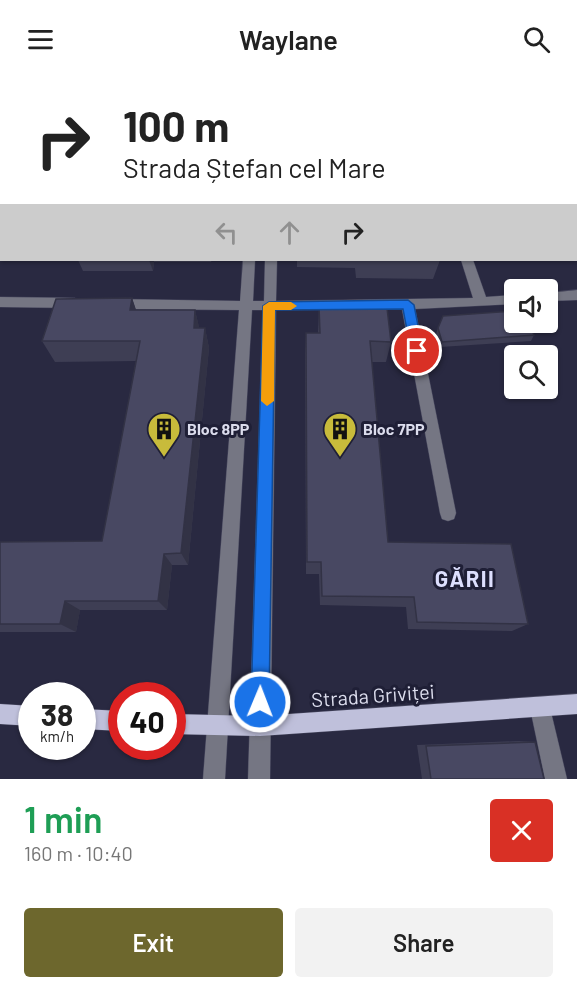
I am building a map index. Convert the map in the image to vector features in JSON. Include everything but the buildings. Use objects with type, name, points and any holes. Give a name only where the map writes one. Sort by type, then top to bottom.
[{"type":"main road","name":"Strada Griviței","points":[[186,724],[260,726],[577,704]]},
{"type":"main road","points":[[0,714],[18,715]]},
{"type":"street","points":[[214,779],[249,261]]},
{"type":"street","points":[[259,779],[271,261]]},
{"type":"street","points":[[467,261],[481,302]]},
{"type":"street","points":[[558,296],[577,295]]},
{"type":"street","points":[[0,302],[269,306],[408,305],[504,301]]},
{"type":"street","points":[[408,305],[448,513]]},
{"type":"street","points":[[540,708],[556,779]]},
{"type":"slow traffic","points":[[267,401],[269,306],[291,306]]},
{"type":"place","name":"Bloc 8PP","points":[[164,458]]},
{"type":"place","name":"Bloc 7PP","points":[[340,458]]},
{"type":"district","name":"GĂRII","points":[[465,579]]},
{"type":"route","points":[[260,702],[269,306],[408,305],[417,351]]}]
